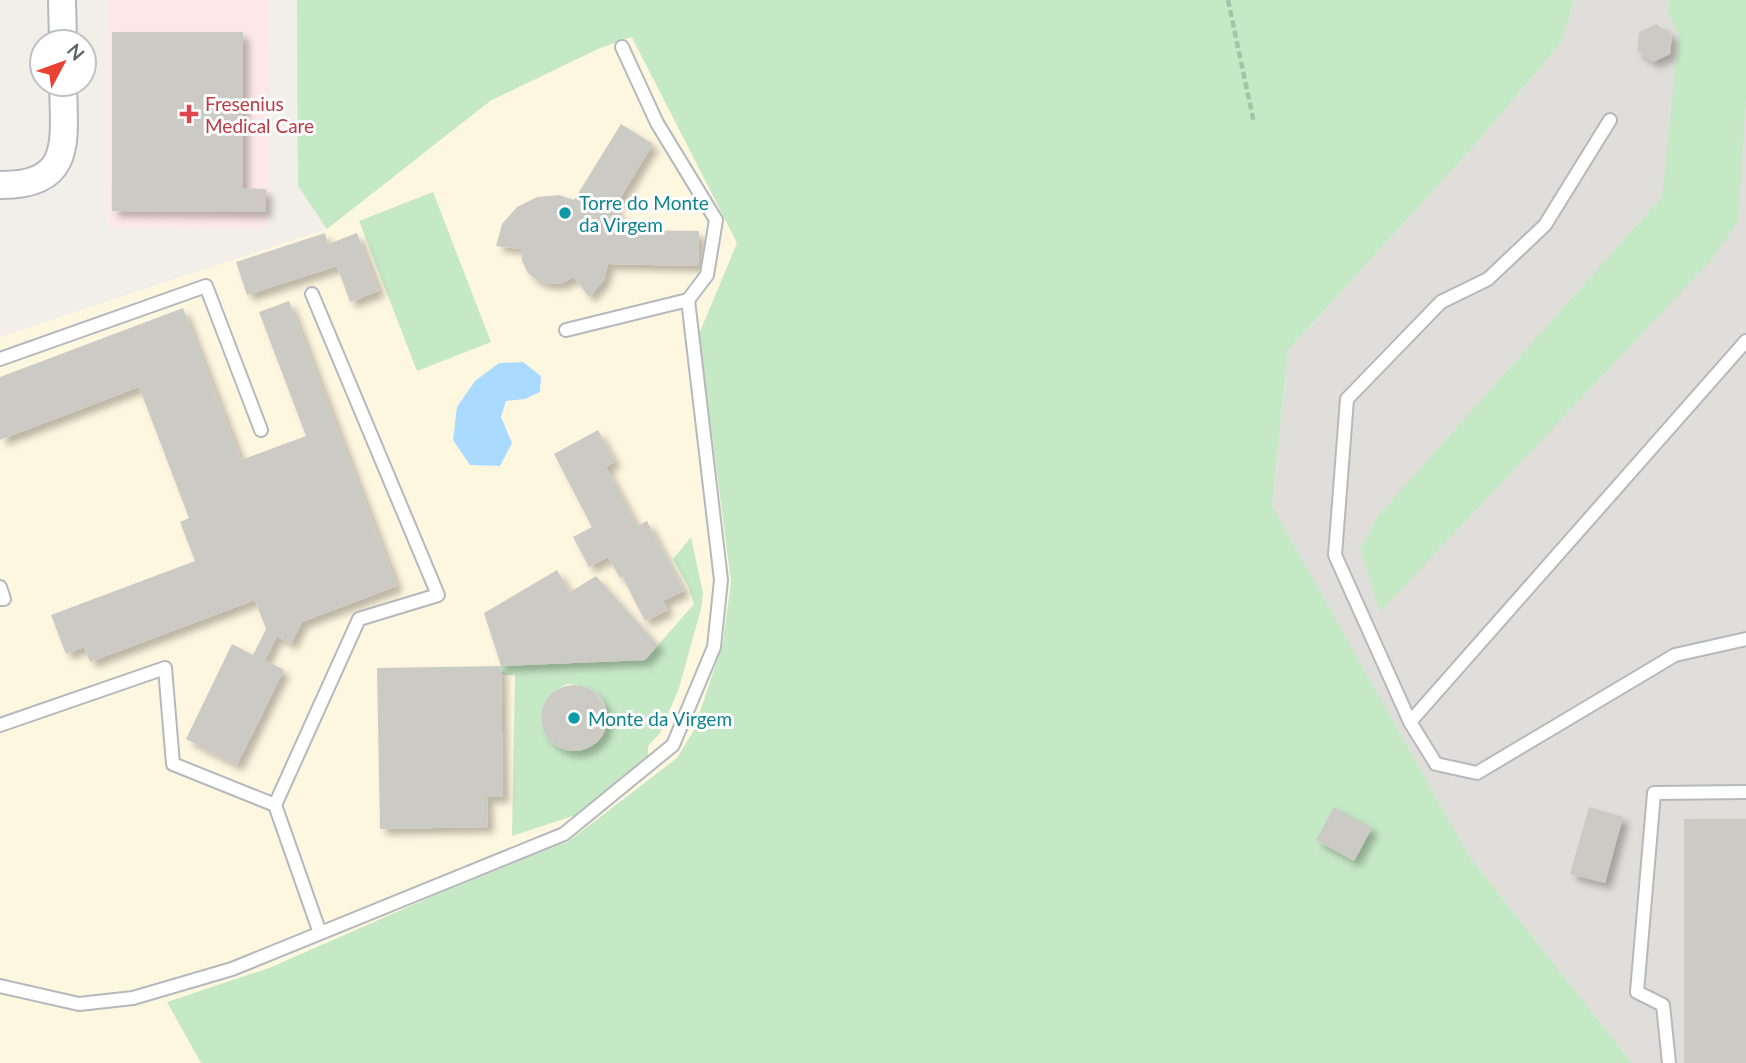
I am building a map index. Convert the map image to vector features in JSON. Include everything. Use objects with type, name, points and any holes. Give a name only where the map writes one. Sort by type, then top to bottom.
[{"type":"street","points":[[62,0],[63,28]]},
{"type":"street","points":[[0,185],[37,181],[51,172],[59,160],[64,142],[63,98]]},
{"type":"lane","points":[[566,330],[688,300],[707,275],[716,220],[657,123],[622,47]]},
{"type":"lane","points":[[1610,120],[1545,225],[1488,279],[1441,302],[1348,399],[1335,555],[1410,722],[1436,764],[1477,773],[1675,655],[1746,639]]},
{"type":"lane","points":[[0,359],[206,286],[261,430]]},
{"type":"lane","points":[[312,295],[438,595],[359,619],[275,805],[320,933]]},
{"type":"lane","points":[[0,986],[79,1004],[134,998],[232,969],[564,834],[673,745],[715,647],[721,580],[688,300]]},
{"type":"lane","points":[[1410,722],[1746,341]]},
{"type":"lane","points":[[0,587],[4,598],[0,599]]},
{"type":"lane","points":[[0,725],[165,668],[173,764],[275,805]]},
{"type":"lane","points":[[1669,1063],[1663,1005],[1637,992],[1654,793],[1746,792]]},
{"type":"path","points":[[1228,0],[1254,123]]},
{"type":"shaded area","name":"Fresenius Medical Care","points":[[109,0],[267,0],[268,229],[110,228]]},
{"type":"shaded area","points":[[1574,0],[1746,0],[1746,1063],[1632,1063],[1469,856],[1272,507],[1288,350],[1473,147],[1561,43]]},
{"type":"shaded area","points":[[631,37],[738,243],[859,577],[710,1063],[0,1063],[0,337],[327,229],[490,101],[600,48]]},
{"type":"green space","points":[[297,0],[1574,0],[1561,43],[1473,147],[1288,350],[1272,506],[1469,856],[1632,1063],[201,1063],[167,1002],[269,968],[449,889],[569,841],[677,758],[694,730],[723,642],[731,582],[699,334],[737,243],[632,37],[600,48],[490,101],[327,229],[298,186]]},
{"type":"green space","points":[[1669,0],[1746,0],[1746,96],[1738,222],[1712,259],[1380,612],[1360,550],[1377,517],[1662,197],[1679,34],[1668,13]]},
{"type":"green space","points":[[433,192],[491,342],[417,371],[359,221]]},
{"type":"green space","points":[[691,537],[703,593],[701,609],[679,688],[660,733],[648,746],[648,756],[576,815],[512,836],[515,675],[501,675],[501,666],[645,660],[694,604],[688,586],[673,559]],"holes":[[[567,684],[576,685],[599,696],[607,709],[607,718],[600,740],[589,747],[574,751],[561,748],[551,741],[544,731],[541,719],[544,706],[552,694]]]},
{"type":"water","points":[[523,362],[541,376],[540,392],[525,399],[506,401],[501,417],[512,443],[500,466],[470,465],[453,440],[457,407],[475,381],[499,363]]},
{"type":"building","points":[[1656,24],[1672,35],[1670,54],[1653,62],[1637,51],[1639,32]]},
{"type":"building","name":"Fresenius Medical Care","points":[[112,32],[243,32],[243,188],[266,189],[266,212],[112,211]]},
{"type":"building","name":"Torre do Monte da Virgem","points":[[621,124],[653,144],[614,208],[622,218],[625,230],[699,231],[698,266],[608,264],[604,280],[589,297],[574,277],[562,283],[538,281],[528,273],[522,261],[521,249],[496,246],[502,224],[517,207],[537,197],[559,195],[574,200]]},
{"type":"building","points":[[325,233],[328,244],[357,233],[379,291],[350,302],[337,266],[247,295],[236,262]]},
{"type":"building","points":[[289,301],[397,586],[302,622],[291,644],[277,636],[265,660],[284,670],[237,765],[186,739],[232,644],[253,655],[266,629],[255,600],[90,662],[84,647],[66,654],[51,615],[195,561],[180,522],[189,518],[139,387],[0,440],[0,377],[183,308],[241,460],[306,436],[259,312]]},
{"type":"building","points":[[598,430],[615,462],[606,467],[637,526],[647,521],[684,591],[663,601],[668,610],[645,621],[622,576],[620,578],[608,557],[589,567],[573,537],[592,527],[554,454]]},
{"type":"building","points":[[557,570],[570,592],[596,576],[658,645],[645,660],[501,666],[484,613]]},
{"type":"building","points":[[501,666],[503,797],[487,797],[488,827],[380,829],[377,668]]},
{"type":"building","name":"Monte da Virgem","points":[[567,685],[581,685],[593,690],[602,699],[607,718],[605,731],[598,742],[581,751],[567,751],[555,746],[546,737],[541,725],[541,711],[546,699],[555,690]]},
{"type":"building","points":[[1334,807],[1372,828],[1354,861],[1316,840]]},
{"type":"building","points":[[1589,807],[1623,817],[1605,883],[1570,874]]},
{"type":"building","points":[[1684,819],[1746,819],[1746,1063],[1684,1063]]},
{"type":"place","name":"Fresenius Medical Care","points":[[189,114]]},
{"type":"place","name":"Torre do Monte da Virgem","points":[[565,213]]},
{"type":"place","name":"Monte da Virgem","points":[[574,718]]}]
